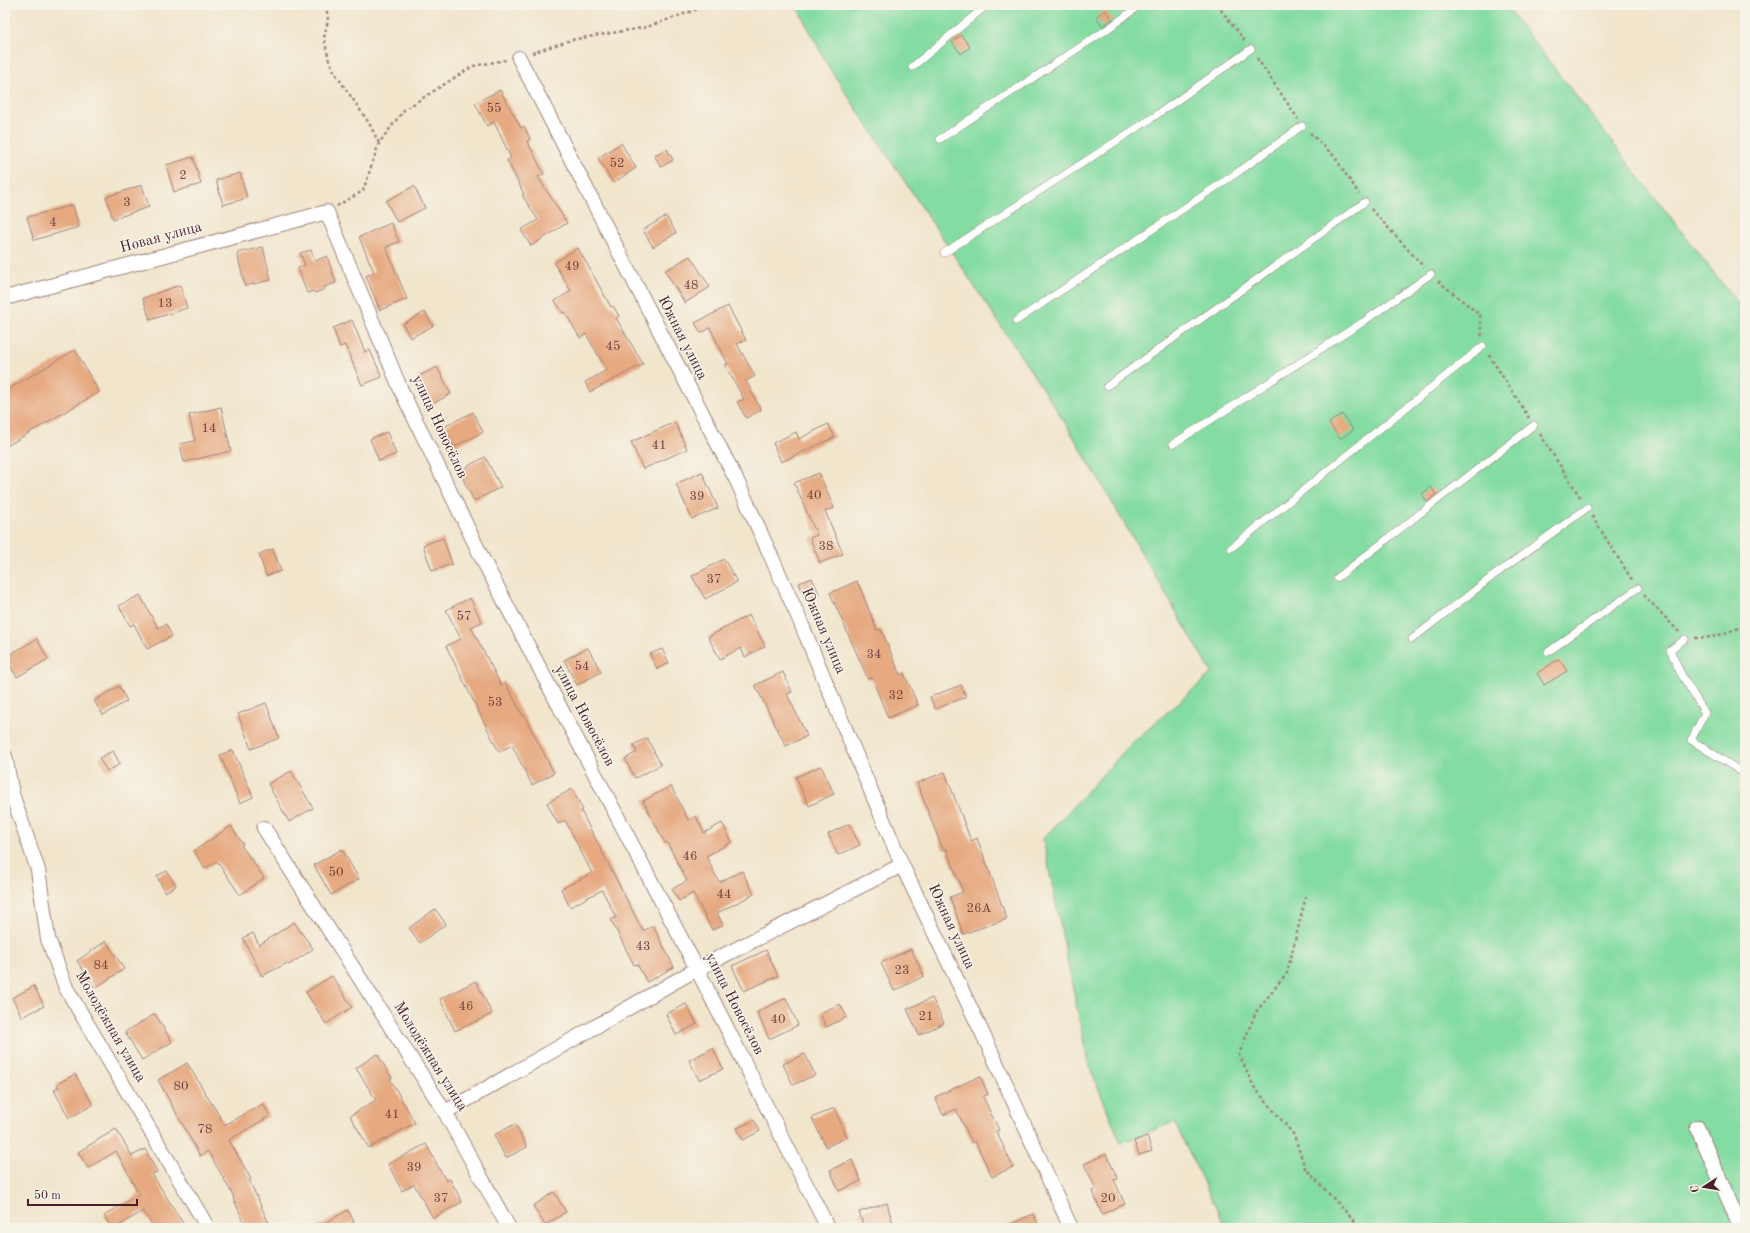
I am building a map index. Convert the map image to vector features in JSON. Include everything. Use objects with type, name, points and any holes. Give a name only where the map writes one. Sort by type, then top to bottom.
[{"type":"street","name":"Южная улица","points":[[519,58],[738,483],[798,616],[902,865],[989,1047],[1071,1228]]},
{"type":"street","name":"Новая улица","points":[[5,298],[327,212]]},
{"type":"street","name":"улица Новосёлов","points":[[327,212],[401,390],[483,560],[697,969],[828,1228]]},
{"type":"street","name":"Молодёжная улица","points":[[5,756],[12,794],[38,870],[48,939],[66,988],[208,1228]]},
{"type":"street","name":"Молодёжная улица","points":[[264,828],[445,1112],[509,1228]]},
{"type":"street","points":[[445,1112],[697,969],[902,865]]},
{"type":"street","points":[[1697,1127],[1741,1228]]},
{"type":"lane","points":[[912,67],[987,5]]},
{"type":"lane","points":[[940,139],[1109,28],[1140,5]]},
{"type":"lane","points":[[944,253],[1152,118],[1251,49]]},
{"type":"lane","points":[[1016,321],[1241,170],[1302,126]]},
{"type":"lane","points":[[1107,386],[1365,202]]},
{"type":"lane","points":[[1173,444],[1363,322],[1431,274]]},
{"type":"lane","points":[[1231,548],[1483,346]]},
{"type":"lane","points":[[1337,578],[1534,425]]},
{"type":"lane","points":[[1412,639],[1493,576],[1587,508]]},
{"type":"lane","points":[[1548,652],[1638,588]]},
{"type":"lane","points":[[1685,639],[1670,650],[1680,672],[1705,713],[1691,740],[1745,774]]},
{"type":"path","points":[[326,5],[328,20],[324,38],[329,60],[334,73],[369,123],[379,143]]},
{"type":"path","points":[[327,212],[363,191],[379,143],[404,110],[473,66],[519,58],[571,40],[647,27],[709,5]]},
{"type":"path","points":[[1306,896],[1288,973],[1256,1012],[1239,1054],[1254,1087],[1294,1135],[1305,1168],[1361,1228]]},
{"type":"green space","points":[[796,5],[1505,5],[1745,313],[1745,1228],[1226,1228],[1174,1122],[1121,1143],[1088,1063],[1043,839],[1130,745],[1212,673],[1066,424],[830,69]]},
{"type":"building","points":[[1105,10],[1113,19],[1103,26],[1096,17]]},
{"type":"building","points":[[961,35],[970,47],[961,54],[952,42]]},
{"type":"building","points":[[500,90],[521,128],[524,126],[530,139],[527,141],[544,174],[538,177],[567,223],[531,246],[521,230],[538,220],[522,195],[524,194],[507,160],[511,158],[494,122],[487,126],[475,103]]},
{"type":"building","points":[[621,143],[636,168],[613,183],[598,158]]},
{"type":"building","points":[[667,149],[673,160],[661,167],[654,155]]},
{"type":"building","points":[[193,157],[201,184],[174,192],[166,165]]},
{"type":"building","points":[[240,173],[247,198],[223,205],[216,180]]},
{"type":"building","points":[[142,185],[149,207],[113,219],[106,197]]},
{"type":"building","points":[[414,186],[425,208],[397,222],[386,201]]},
{"type":"building","points":[[73,205],[79,227],[34,240],[27,217]]},
{"type":"building","points":[[666,216],[676,233],[653,247],[643,230]]},
{"type":"building","points":[[391,223],[399,242],[386,247],[407,299],[380,310],[366,276],[374,272],[359,237]]},
{"type":"building","points":[[263,247],[271,280],[245,286],[237,253]]},
{"type":"building","points":[[578,248],[611,307],[613,306],[619,316],[616,318],[643,364],[590,392],[585,382],[607,370],[586,334],[580,338],[565,312],[563,313],[555,301],[571,291],[554,263]]},
{"type":"building","points":[[311,250],[315,261],[327,256],[336,283],[324,287],[325,289],[315,293],[314,291],[307,293],[298,268],[305,265],[300,253]]},
{"type":"building","points":[[690,256],[710,287],[685,303],[665,271]]},
{"type":"building","points":[[180,285],[187,308],[150,320],[143,298]]},
{"type":"building","points":[[728,306],[746,340],[737,344],[755,376],[746,381],[761,410],[746,418],[737,402],[744,399],[725,365],[728,364],[710,328],[701,333],[695,323]]},
{"type":"building","points":[[425,312],[433,326],[410,338],[403,324]]},
{"type":"building","points":[[352,320],[365,352],[370,350],[382,377],[362,385],[345,345],[340,347],[333,328]]},
{"type":"building","points":[[75,350],[99,392],[5,447],[5,391]]},
{"type":"building","points":[[437,367],[451,394],[430,405],[417,377]]},
{"type":"building","points":[[221,407],[231,451],[184,462],[180,444],[195,441],[189,415]]},
{"type":"building","points":[[473,412],[483,432],[454,447],[444,427]]},
{"type":"building","points":[[1342,414],[1353,430],[1340,439],[1329,423]]},
{"type":"building","points":[[675,422],[687,449],[643,469],[631,442]]},
{"type":"building","points":[[828,424],[835,437],[781,462],[773,443],[796,432],[799,439]]},
{"type":"building","points":[[387,432],[396,454],[379,461],[370,439]]},
{"type":"building","points":[[485,457],[501,487],[474,501],[459,471]]},
{"type":"building","points":[[702,472],[718,508],[692,519],[676,484]]},
{"type":"building","points":[[819,473],[834,508],[825,511],[843,554],[820,563],[810,538],[817,535],[794,483]]},
{"type":"building","points":[[1431,487],[1436,494],[1427,502],[1422,494]]},
{"type":"building","points":[[443,538],[452,564],[432,571],[423,545]]},
{"type":"building","points":[[273,549],[281,571],[266,576],[259,554]]},
{"type":"building","points":[[724,559],[737,582],[705,599],[692,576]]},
{"type":"building","points":[[812,578],[819,594],[806,600],[799,583]]},
{"type":"building","points":[[857,581],[877,630],[881,629],[900,675],[904,673],[918,705],[888,718],[872,678],[868,679],[830,593]]},
{"type":"building","points":[[140,595],[158,628],[166,624],[172,636],[147,649],[134,624],[130,626],[119,606]]},
{"type":"building","points":[[470,598],[482,622],[471,627],[501,685],[505,682],[523,716],[524,715],[554,773],[532,785],[512,745],[499,752],[446,646],[461,639],[446,610]]},
{"type":"building","points":[[749,615],[765,646],[745,657],[741,648],[720,659],[708,637]]},
{"type":"building","points":[[37,639],[48,659],[17,677],[5,657]]},
{"type":"building","points":[[588,648],[601,672],[577,685],[564,660]]},
{"type":"building","points":[[662,649],[669,663],[657,669],[650,654]]},
{"type":"building","points":[[1559,659],[1567,671],[1544,685],[1537,673]]},
{"type":"building","points":[[783,672],[792,692],[787,694],[807,736],[786,746],[755,685]]},
{"type":"building","points":[[961,685],[966,697],[935,709],[930,697]]},
{"type":"building","points":[[119,686],[127,701],[103,715],[94,701]]},
{"type":"building","points":[[266,703],[279,738],[251,749],[238,714]]},
{"type":"building","points":[[647,738],[661,765],[635,778],[625,759],[637,752],[633,745]]},
{"type":"building","points":[[233,750],[253,797],[240,803],[220,755]]},
{"type":"building","points":[[113,751],[120,764],[107,771],[99,758]]},
{"type":"building","points":[[821,766],[834,794],[809,806],[796,777]]},
{"type":"building","points":[[291,771],[313,808],[289,822],[268,784]]},
{"type":"building","points":[[945,772],[971,841],[977,838],[1007,919],[963,934],[950,897],[963,892],[946,848],[943,850],[917,783]]},
{"type":"building","points":[[671,786],[688,820],[696,816],[704,833],[722,823],[732,842],[706,856],[719,882],[742,871],[754,894],[717,913],[723,925],[712,930],[693,893],[679,901],[672,889],[687,881],[667,842],[665,843],[643,801]]},
{"type":"building","points":[[572,789],[583,810],[581,811],[643,931],[653,926],[674,967],[647,982],[637,964],[634,965],[611,920],[616,917],[602,890],[570,907],[561,889],[592,873],[565,820],[558,824],[547,803]]},
{"type":"building","points":[[849,824],[860,845],[838,855],[828,834]]},
{"type":"building","points":[[231,826],[243,844],[241,845],[264,878],[240,895],[217,861],[205,869],[194,851]]},
{"type":"building","points":[[342,849],[359,879],[331,895],[314,865]]},
{"type":"building","points":[[167,871],[176,886],[165,892],[157,876]]},
{"type":"building","points":[[435,909],[446,924],[420,943],[409,928]]},
{"type":"building","points":[[294,922],[313,949],[289,965],[287,963],[262,976],[243,938],[253,933],[259,945]]},
{"type":"building","points":[[106,941],[124,969],[95,988],[77,961]]},
{"type":"building","points":[[911,949],[924,976],[894,991],[881,963]]},
{"type":"building","points":[[766,950],[778,976],[744,991],[732,966]]},
{"type":"building","points":[[332,976],[352,1007],[326,1024],[306,992]]},
{"type":"building","points":[[476,981],[492,1014],[455,1031],[440,999]]},
{"type":"building","points":[[34,986],[44,1006],[22,1017],[12,998]]},
{"type":"building","points":[[786,998],[798,1025],[769,1039],[757,1012]]},
{"type":"building","points":[[932,998],[944,1023],[919,1035],[907,1009]]},
{"type":"building","points":[[686,1004],[697,1024],[676,1035],[666,1014]]},
{"type":"building","points":[[840,1004],[847,1017],[826,1027],[820,1013]]},
{"type":"building","points":[[155,1014],[172,1042],[142,1060],[125,1032]]},
{"type":"building","points":[[713,1048],[723,1069],[699,1080],[689,1060]]},
{"type":"building","points":[[377,1054],[392,1078],[390,1079],[415,1123],[369,1148],[350,1116],[376,1100],[356,1068]]},
{"type":"building","points":[[805,1054],[815,1075],[793,1085],[783,1064]]},
{"type":"building","points":[[187,1063],[225,1125],[263,1104],[270,1116],[229,1140],[251,1179],[249,1180],[271,1228],[247,1228],[233,1198],[234,1197],[208,1151],[200,1156],[158,1080]]},
{"type":"building","points":[[75,1074],[93,1105],[69,1118],[54,1090],[59,1087],[57,1084]]},
{"type":"building","points":[[980,1076],[988,1094],[983,1097],[999,1130],[996,1131],[1013,1167],[992,1177],[975,1141],[972,1143],[956,1109],[943,1115],[935,1097]]},
{"type":"building","points":[[834,1108],[847,1137],[826,1147],[812,1118]]},
{"type":"building","points":[[754,1120],[760,1131],[743,1140],[737,1128]]},
{"type":"building","points":[[515,1124],[527,1147],[506,1158],[494,1135]]},
{"type":"building","points":[[116,1129],[132,1156],[145,1149],[157,1172],[152,1174],[186,1228],[154,1228],[143,1211],[115,1228],[112,1228],[104,1216],[139,1194],[116,1151],[88,1168],[78,1152]]},
{"type":"building","points":[[1147,1136],[1152,1151],[1139,1155],[1134,1141]]},
{"type":"building","points":[[426,1144],[446,1181],[450,1179],[462,1202],[433,1218],[414,1184],[402,1191],[388,1164]]},
{"type":"building","points":[[1106,1154],[1118,1179],[1114,1180],[1125,1204],[1102,1214],[1092,1191],[1096,1189],[1084,1164]]},
{"type":"building","points":[[852,1160],[861,1181],[839,1191],[830,1170]]},
{"type":"building","points":[[554,1192],[566,1212],[545,1225],[533,1206]]},
{"type":"building","points":[[887,1203],[894,1228],[864,1228],[859,1212]]},
{"type":"building","points":[[348,1210],[354,1222],[343,1228],[316,1228]]},
{"type":"building","points":[[1033,1214],[1040,1228],[1003,1228]]}]
